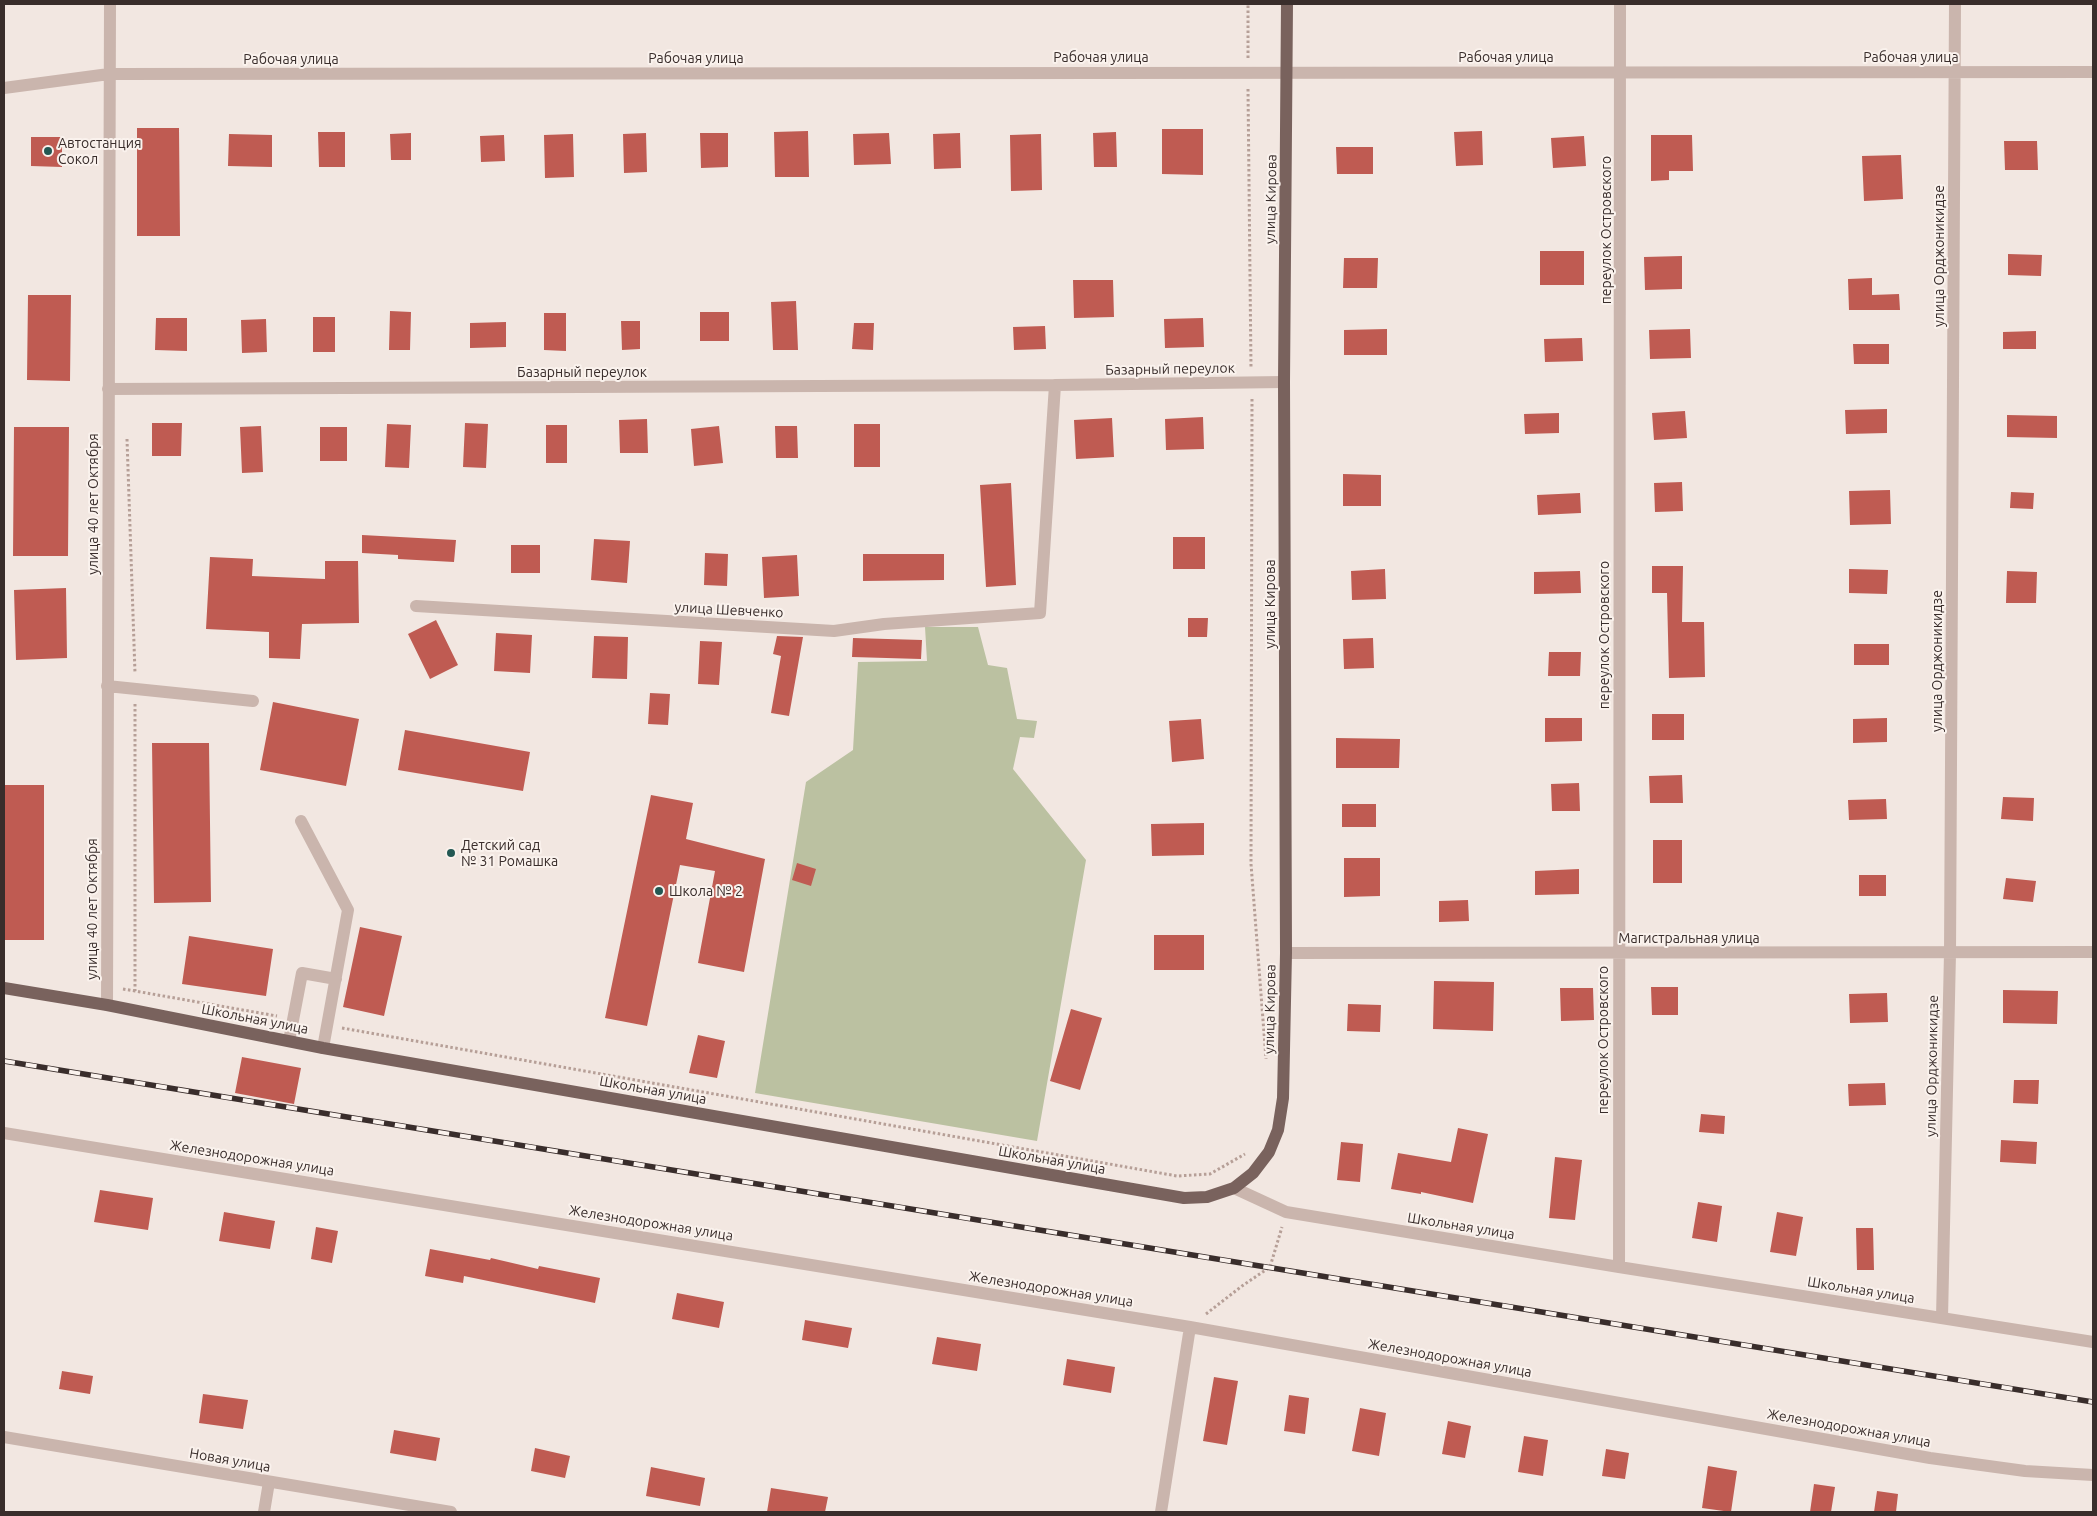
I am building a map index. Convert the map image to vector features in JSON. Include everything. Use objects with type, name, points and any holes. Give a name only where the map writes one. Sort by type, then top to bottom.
[{"type":"main road","name":"улица Кирова","points":[[1234,1188],[1253,1173],[1264,1159],[1278,1130],[1283,1098],[1286,953],[1284,382],[1287,4]]},
{"type":"main road","name":"Школьная улица","points":[[4,988],[106,1005],[323,1048],[1184,1198],[1207,1197],[1234,1188]]},
{"type":"street","name":"улица 40 лет Октября","points":[[106,1005],[110,4]]},
{"type":"street","name":"переулок Островского","points":[[1619,1267],[1620,4]]},
{"type":"street","name":"улица Орджоникидзе","points":[[1942,1318],[1950,953],[1955,4]]},
{"type":"street","name":"Рабочая улица","points":[[4,88],[110,74],[2093,72]]},
{"type":"street","name":"Базарный переулок","points":[[108,389],[1055,385],[1284,382]]},
{"type":"street","name":"улица Шевченко","points":[[416,606],[834,631],[884,624],[1040,613],[1055,385]]},
{"type":"street","points":[[107,686],[253,701]]},
{"type":"street","points":[[301,821],[348,910],[323,1048]]},
{"type":"street","name":"Магистральная улица","points":[[1286,953],[2093,952]]},
{"type":"street","points":[[289,1041],[302,972],[336,979]]},
{"type":"street","name":"Железнодорожная улица","points":[[4,1132],[1190,1327],[1930,1458],[2025,1470],[2093,1475]]},
{"type":"street","name":"Школьная улица","points":[[1234,1188],[1286,1212],[2093,1342]]},
{"type":"street","points":[[1161,1512],[1190,1327]]},
{"type":"street","name":"Новая улица","points":[[4,1437],[451,1512]]},
{"type":"street","points":[[264,1512],[269,1482]]},
{"type":"path","points":[[1248,4],[1252,383],[1251,864],[1266,1067]]},
{"type":"path","points":[[127,429],[135,688],[134,991],[283,1017]]},
{"type":"path","points":[[340,1027],[1177,1176],[1210,1174],[1244,1155],[1249,1149]]},
{"type":"path","points":[[1190,1327],[1242,1286],[1270,1267],[1286,1212]]},
{"type":"green space","points":[[925,627],[978,627],[988,665],[1007,668],[1017,719],[1037,721],[1034,738],[1020,737],[1013,769],[1086,860],[1037,1141],[755,1093],[806,782],[853,750],[858,662],[927,661]]},
{"type":"building","points":[[137,128],[179,128],[180,236],[137,236]]},
{"type":"building","points":[[1162,129],[1203,129],[1203,175],[1162,174]]},
{"type":"building","points":[[808,131],[809,177],[775,177],[774,132]]},
{"type":"building","points":[[1482,131],[1483,165],[1456,166],[1454,132]]},
{"type":"building","points":[[318,132],[345,132],[345,167],[319,167]]},
{"type":"building","points":[[1116,132],[1117,167],[1094,167],[1093,133]]},
{"type":"building","points":[[411,133],[411,160],[391,160],[390,134]]},
{"type":"building","points":[[646,133],[647,172],[624,173],[623,134]]},
{"type":"building","points":[[700,133],[728,133],[728,167],[701,168]]},
{"type":"building","points":[[889,133],[891,164],[854,165],[853,134]]},
{"type":"building","points":[[960,133],[961,168],[934,169],[933,134]]},
{"type":"building","points":[[229,134],[272,135],[272,167],[228,166]]},
{"type":"building","points":[[573,134],[574,177],[545,178],[544,135]]},
{"type":"building","points":[[1041,134],[1042,190],[1011,191],[1010,135]]},
{"type":"building","points":[[504,135],[505,161],[481,162],[480,136]]},
{"type":"building","points":[[1651,135],[1692,135],[1693,171],[1669,171],[1669,180],[1651,181]]},
{"type":"building","points":[[1584,136],[1586,166],[1553,168],[1551,138]]},
{"type":"building","points":[[31,137],[62,137],[62,167],[31,166]]},
{"type":"building","points":[[2004,141],[2037,141],[2038,170],[2005,170]]},
{"type":"building","points":[[1336,147],[1373,147],[1373,174],[1337,174]]},
{"type":"building","points":[[1901,155],[1903,199],[1864,201],[1862,156]]},
{"type":"building","points":[[1540,251],[1584,251],[1584,285],[1540,285]]},
{"type":"building","points":[[2008,254],[2042,255],[2041,276],[2008,275]]},
{"type":"building","points":[[1682,256],[1682,289],[1645,290],[1644,257]]},
{"type":"building","points":[[1344,258],[1378,258],[1377,288],[1343,288]]},
{"type":"building","points":[[1872,278],[1872,295],[1899,294],[1900,310],[1849,310],[1848,279]]},
{"type":"building","points":[[1073,280],[1113,280],[1114,317],[1074,318]]},
{"type":"building","points":[[28,295],[71,295],[70,381],[27,380]]},
{"type":"building","points":[[796,301],[798,350],[773,350],[771,302]]},
{"type":"building","points":[[390,311],[411,312],[410,350],[389,350]]},
{"type":"building","points":[[700,312],[729,312],[729,341],[700,341]]},
{"type":"building","points":[[544,313],[566,313],[566,351],[544,350]]},
{"type":"building","points":[[313,317],[335,317],[335,352],[313,352]]},
{"type":"building","points":[[156,318],[187,318],[187,351],[155,350]]},
{"type":"building","points":[[1203,318],[1204,347],[1165,348],[1164,319]]},
{"type":"building","points":[[266,319],[267,352],[242,353],[241,320]]},
{"type":"building","points":[[621,321],[640,321],[640,349],[622,350]]},
{"type":"building","points":[[506,322],[506,347],[470,348],[470,323]]},
{"type":"building","points":[[854,323],[874,323],[873,350],[852,349]]},
{"type":"building","points":[[1045,326],[1046,349],[1014,350],[1013,327]]},
{"type":"building","points":[[1387,329],[1387,355],[1344,355],[1344,330]]},
{"type":"building","points":[[1690,329],[1691,358],[1650,359],[1649,330]]},
{"type":"building","points":[[2036,331],[2036,349],[2003,349],[2003,332]]},
{"type":"building","points":[[1582,338],[1583,361],[1545,362],[1544,339]]},
{"type":"building","points":[[1853,344],[1889,344],[1889,364],[1854,364]]},
{"type":"building","points":[[1887,409],[1887,433],[1846,434],[1845,410]]},
{"type":"building","points":[[1685,411],[1687,438],[1654,440],[1652,413]]},
{"type":"building","points":[[1559,413],[1559,433],[1525,434],[1524,414]]},
{"type":"building","points":[[2007,415],[2057,416],[2057,438],[2007,437]]},
{"type":"building","points":[[1203,417],[1204,449],[1166,450],[1165,419]]},
{"type":"building","points":[[1112,418],[1114,457],[1076,459],[1074,420]]},
{"type":"building","points":[[647,419],[648,453],[620,453],[619,420]]},
{"type":"building","points":[[152,423],[182,423],[181,456],[152,456]]},
{"type":"building","points":[[465,423],[488,424],[486,468],[463,467]]},
{"type":"building","points":[[387,424],[411,425],[409,468],[385,467]]},
{"type":"building","points":[[854,424],[880,424],[880,467],[854,467]]},
{"type":"building","points":[[546,425],[567,425],[567,463],[546,463]]},
{"type":"building","points":[[261,426],[263,472],[242,473],[240,427]]},
{"type":"building","points":[[719,426],[723,463],[694,466],[691,429]]},
{"type":"building","points":[[775,426],[797,426],[798,458],[776,458]]},
{"type":"building","points":[[14,427],[69,427],[68,556],[13,556]]},
{"type":"building","points":[[320,427],[347,427],[347,461],[320,461]]},
{"type":"building","points":[[1343,474],[1381,475],[1381,506],[1343,506]]},
{"type":"building","points":[[1682,482],[1683,511],[1655,512],[1654,483]]},
{"type":"building","points":[[1011,483],[1016,585],[986,587],[980,485]]},
{"type":"building","points":[[1890,490],[1891,524],[1850,525],[1849,491]]},
{"type":"building","points":[[2011,492],[2034,493],[2033,509],[2010,508]]},
{"type":"building","points":[[1580,493],[1581,513],[1538,515],[1537,495]]},
{"type":"building","points":[[362,535],[456,540],[454,562],[398,559],[398,555],[362,553]]},
{"type":"building","points":[[1173,537],[1205,537],[1205,569],[1173,569]]},
{"type":"building","points":[[594,539],[630,541],[627,583],[591,580]]},
{"type":"building","points":[[511,545],[540,545],[540,573],[511,573]]},
{"type":"building","points":[[705,553],[728,554],[727,586],[704,585]]},
{"type":"building","points":[[863,554],[944,554],[944,580],[863,581]]},
{"type":"building","points":[[797,555],[799,596],[764,598],[762,557]]},
{"type":"building","points":[[210,557],[253,559],[252,576],[325,579],[325,561],[358,561],[359,623],[302,624],[300,659],[269,658],[269,632],[206,629]]},
{"type":"building","points":[[1652,566],[1683,566],[1682,622],[1704,622],[1705,677],[1669,678],[1667,593],[1652,593]]},
{"type":"building","points":[[1385,569],[1386,599],[1352,600],[1351,571]]},
{"type":"building","points":[[1849,569],[1888,570],[1887,594],[1849,593]]},
{"type":"building","points":[[1580,571],[1581,593],[1534,594],[1534,572]]},
{"type":"building","points":[[2007,571],[2037,572],[2036,603],[2006,603]]},
{"type":"building","points":[[66,588],[67,658],[16,660],[14,590]]},
{"type":"building","points":[[1188,618],[1208,618],[1207,637],[1188,637]]},
{"type":"building","points":[[436,620],[458,665],[430,679],[408,634]]},
{"type":"building","points":[[496,633],[532,635],[530,673],[494,671]]},
{"type":"building","points":[[594,636],[628,637],[627,679],[592,678]]},
{"type":"building","points":[[777,636],[803,637],[789,716],[771,713],[781,656],[773,654]]},
{"type":"building","points":[[853,638],[922,640],[921,659],[852,657]]},
{"type":"building","points":[[1373,638],[1374,668],[1344,669],[1343,639]]},
{"type":"building","points":[[700,641],[722,642],[719,685],[698,684]]},
{"type":"building","points":[[1854,644],[1889,644],[1889,665],[1854,665]]},
{"type":"building","points":[[1549,652],[1581,652],[1580,676],[1548,676]]},
{"type":"building","points":[[650,693],[670,694],[668,725],[648,724]]},
{"type":"building","points":[[273,702],[359,719],[346,786],[260,770]]},
{"type":"building","points":[[1652,714],[1684,714],[1684,740],[1652,740]]},
{"type":"building","points":[[1545,718],[1582,718],[1582,741],[1545,742]]},
{"type":"building","points":[[1887,718],[1887,742],[1853,743],[1853,719]]},
{"type":"building","points":[[1201,719],[1204,759],[1172,762],[1169,721]]},
{"type":"building","points":[[405,730],[530,752],[523,791],[398,770]]},
{"type":"building","points":[[1336,738],[1400,739],[1399,768],[1336,768]]},
{"type":"building","points":[[152,743],[209,743],[211,902],[154,903]]},
{"type":"building","points":[[1682,775],[1683,803],[1650,803],[1649,776]]},
{"type":"building","points":[[1579,783],[1580,811],[1552,811],[1551,784]]},
{"type":"building","points":[[4,785],[44,785],[44,940],[4,940]]},
{"type":"building","points":[[651,795],[693,803],[686,839],[765,859],[744,972],[698,963],[715,871],[680,865],[647,1026],[605,1018]]},
{"type":"building","points":[[2003,797],[2034,798],[2033,821],[2001,819]]},
{"type":"building","points":[[1886,799],[1887,819],[1849,820],[1848,800]]},
{"type":"building","points":[[1342,804],[1376,804],[1376,827],[1342,827]]},
{"type":"building","points":[[1204,823],[1204,855],[1152,856],[1151,824]]},
{"type":"building","points":[[1653,840],[1682,840],[1682,883],[1653,883]]},
{"type":"building","points":[[1344,858],[1380,858],[1380,896],[1344,897]]},
{"type":"building","points":[[797,863],[816,869],[811,886],[792,880]]},
{"type":"building","points":[[1579,869],[1579,894],[1535,895],[1535,871]]},
{"type":"building","points":[[1859,875],[1886,875],[1886,896],[1859,896]]},
{"type":"building","points":[[2006,878],[2036,881],[2033,902],[2003,899]]},
{"type":"building","points":[[1468,900],[1469,921],[1439,922],[1439,901]]},
{"type":"building","points":[[360,927],[402,936],[384,1016],[343,1007]]},
{"type":"building","points":[[1154,935],[1204,935],[1204,970],[1154,970]]},
{"type":"building","points":[[189,936],[273,949],[266,996],[182,984]]},
{"type":"building","points":[[1434,981],[1494,982],[1493,1031],[1433,1029]]},
{"type":"building","points":[[1651,987],[1678,987],[1678,1015],[1652,1015]]},
{"type":"building","points":[[1560,988],[1593,988],[1594,1020],[1561,1021]]},
{"type":"building","points":[[2003,990],[2058,991],[2057,1024],[2003,1023]]},
{"type":"building","points":[[1887,993],[1888,1022],[1850,1023],[1849,994]]},
{"type":"building","points":[[1348,1004],[1381,1005],[1380,1032],[1347,1031]]},
{"type":"building","points":[[1071,1009],[1102,1018],[1080,1090],[1050,1081]]},
{"type":"building","points":[[698,1035],[725,1041],[717,1078],[689,1073]]},
{"type":"building","points":[[242,1057],[301,1068],[294,1104],[235,1093]]},
{"type":"building","points":[[2014,1080],[2039,1080],[2038,1104],[2013,1103]]},
{"type":"building","points":[[1885,1083],[1886,1105],[1849,1106],[1848,1084]]},
{"type":"building","points":[[1701,1114],[1725,1116],[1724,1134],[1699,1132]]},
{"type":"building","points":[[1458,1128],[1488,1134],[1473,1203],[1421,1192],[1421,1194],[1391,1189],[1398,1153],[1451,1162]]},
{"type":"building","points":[[2001,1140],[2037,1142],[2036,1164],[2000,1162]]},
{"type":"building","points":[[1341,1142],[1363,1144],[1360,1182],[1337,1180]]},
{"type":"building","points":[[1555,1157],[1582,1160],[1575,1220],[1549,1218]]},
{"type":"building","points":[[100,1190],[153,1198],[148,1230],[94,1222]]},
{"type":"building","points":[[1698,1202],[1722,1206],[1717,1242],[1692,1238]]},
{"type":"building","points":[[224,1212],[275,1221],[270,1249],[219,1241]]},
{"type":"building","points":[[1777,1212],[1803,1217],[1796,1256],[1770,1252]]},
{"type":"building","points":[[316,1227],[338,1231],[332,1263],[311,1259]]},
{"type":"building","points":[[1856,1228],[1873,1228],[1874,1270],[1857,1270]]},
{"type":"building","points":[[430,1249],[490,1260],[491,1258],[538,1269],[539,1266],[600,1278],[595,1303],[464,1276],[463,1283],[425,1276]]},
{"type":"building","points":[[677,1293],[724,1302],[719,1328],[672,1319]]},
{"type":"building","points":[[805,1320],[852,1328],[848,1348],[802,1340]]},
{"type":"building","points":[[937,1337],[981,1344],[977,1371],[932,1364]]},
{"type":"building","points":[[1067,1359],[1115,1367],[1111,1393],[1063,1385]]},
{"type":"building","points":[[62,1371],[93,1376],[90,1394],[59,1389]]},
{"type":"building","points":[[1214,1377],[1238,1381],[1227,1445],[1203,1441]]},
{"type":"building","points":[[203,1394],[248,1400],[243,1429],[199,1423]]},
{"type":"building","points":[[1289,1395],[1309,1398],[1305,1434],[1284,1431]]},
{"type":"building","points":[[1360,1408],[1386,1413],[1379,1456],[1352,1451]]},
{"type":"building","points":[[1448,1421],[1471,1426],[1465,1458],[1442,1454]]},
{"type":"building","points":[[394,1430],[440,1438],[436,1461],[390,1453]]},
{"type":"building","points":[[1524,1436],[1548,1440],[1543,1476],[1518,1472]]},
{"type":"building","points":[[535,1448],[570,1456],[565,1478],[531,1471]]},
{"type":"building","points":[[1606,1449],[1629,1453],[1625,1479],[1602,1476]]},
{"type":"building","points":[[1708,1466],[1737,1471],[1731,1512],[1702,1508]]},
{"type":"building","points":[[651,1467],[705,1478],[700,1506],[646,1496]]},
{"type":"building","points":[[1814,1484],[1835,1487],[1831,1512],[1810,1512]]},
{"type":"building","points":[[771,1488],[828,1497],[825,1512],[767,1512]]},
{"type":"building","points":[[1877,1491],[1898,1494],[1896,1512],[1874,1512]]},
{"type":"railway","points":[[4,1061],[2093,1402]]},
{"type":"place","name":"Автостанция Сокол","points":[[48,151]]},
{"type":"place","name":"Детский сад № 31 Ромашка","points":[[451,853]]},
{"type":"place","name":"Школа № 2","points":[[659,891]]}]
